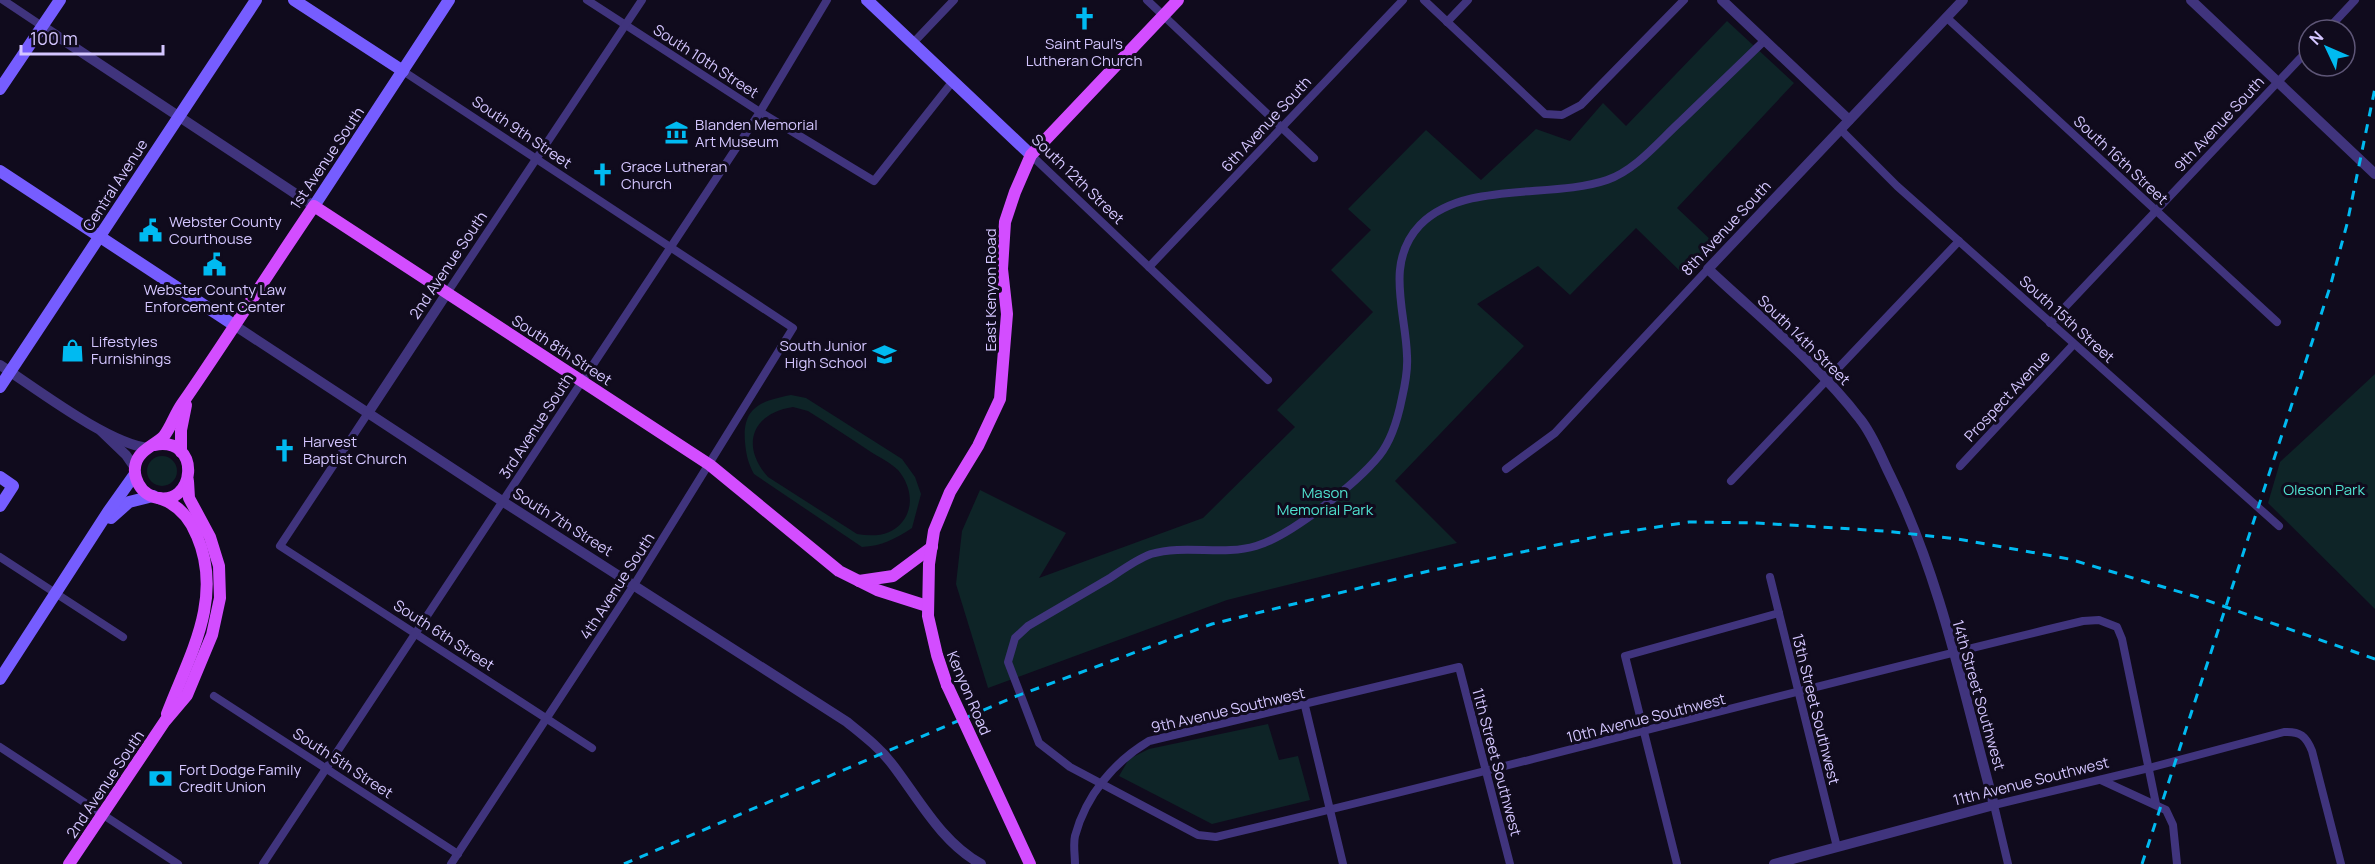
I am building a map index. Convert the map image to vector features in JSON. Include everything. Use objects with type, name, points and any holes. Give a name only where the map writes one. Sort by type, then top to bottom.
[{"type":"main road","points":[[0,89],[60,0]]},
{"type":"main road","name":"Central Avenue","points":[[0,387],[5,369],[100,236],[256,0]]},
{"type":"main road","name":"South 9th Street","points":[[294,0],[403,71]]},
{"type":"main road","name":"1st Avenue South","points":[[0,679],[135,471],[139,457],[167,432],[190,392],[449,0]]},
{"type":"main road","name":"South 12th Street","points":[[867,0],[1031,155]]},
{"type":"main road","points":[[1031,155],[1178,0]]},
{"type":"main road","name":"East Kenyon Road","points":[[951,490],[978,446],[1000,399],[1007,314],[1002,269],[1005,222],[1031,155]]},
{"type":"main road","name":"South 7th Street","points":[[0,171],[234,325]]},
{"type":"main road","name":"South 8th Street","points":[[314,206],[710,465],[814,552],[859,581],[927,606]]},
{"type":"main road","name":"1st Avenue South","points":[[94,536],[129,502],[169,497],[179,492],[188,478],[189,466],[181,452],[182,420],[190,392]]},
{"type":"main road","points":[[151,446],[166,444],[181,452]]},
{"type":"main road","points":[[135,471],[142,490],[156,497]]},
{"type":"main road","points":[[0,477],[13,486],[0,506]]},
{"type":"main road","name":"2nd Avenue South","points":[[69,864],[165,721],[185,698],[198,673],[212,635],[220,598],[217,557],[205,526],[189,498],[188,478]]},
{"type":"main road","name":"Kenyon Road","points":[[951,490],[934,531],[932,547],[927,606],[937,655],[947,685],[1030,864]]},
{"type":"main road","name":"2nd Avenue South","points":[[156,497],[180,510],[196,531],[204,559],[207,593],[200,633],[165,721]]},
{"type":"main road","points":[[859,581],[893,576],[932,547]]},
{"type":"street","points":[[3,0],[42,26]]},
{"type":"street","name":"South 10th Street","points":[[587,0],[760,112],[874,181],[953,81]]},
{"type":"street","name":"2nd Avenue South","points":[[280,546],[642,0]]},
{"type":"street","name":"3rd Avenue South","points":[[263,864],[324,768],[760,112],[827,0]]},
{"type":"street","points":[[913,43],[954,0]]},
{"type":"street","points":[[1147,0],[1314,158]]},
{"type":"street","name":"6th Avenue South","points":[[1149,267],[1403,0]]},
{"type":"street","points":[[1424,0],[1545,114],[1562,115],[1581,105],[1684,0]]},
{"type":"street","points":[[1447,22],[1468,0]]},
{"type":"street","points":[[1722,0],[1849,120]]},
{"type":"street","points":[[2192,0],[2375,174]]},
{"type":"street","points":[[2338,18],[2355,0]]},
{"type":"street","name":"8th Avenue South","points":[[1506,469],[1555,433],[1961,1]]},
{"type":"street","name":"South 16th Street","points":[[1946,17],[2277,322]]},
{"type":"street","name":"South 8th Street","points":[[42,26],[314,206]]},
{"type":"street","points":[[1101,782],[1048,752],[1039,743],[1008,662],[1015,638],[1028,626],[1150,555],[1255,547],[1283,534],[1323,505],[1379,456],[1390,439],[1399,412],[1408,357],[1398,287],[1400,266],[1408,240],[1421,224],[1440,211],[1469,199],[1608,180],[1630,167],[1654,146],[1765,40]]},
{"type":"street","name":"9th Avenue South","points":[[2050,323],[2297,62]]},
{"type":"street","name":"South 9th Street","points":[[403,71],[793,328]]},
{"type":"street","name":"South 15th Street","points":[[1840,129],[2073,345],[2279,526]]},
{"type":"street","name":"South 12th Street","points":[[1031,155],[1268,380]]},
{"type":"street","points":[[1731,481],[1959,241]]},
{"type":"street","name":"South 14th Street","points":[[1708,269],[1827,380],[1867,431],[1902,501],[1929,570]]},
{"type":"street","name":"South 7th Street","points":[[234,325],[502,501],[847,722],[872,742],[968,861],[981,864]]},
{"type":"street","name":"4th Avenue South","points":[[451,864],[634,585],[793,328]]},
{"type":"street","name":"Prospect Avenue","points":[[1960,466],[2073,345]]},
{"type":"street","points":[[5,369],[101,431],[135,446],[151,446]]},
{"type":"street","points":[[101,431],[126,455],[135,471]]},
{"type":"street","name":"South 6th Street","points":[[280,546],[592,748]]},
{"type":"street","points":[[0,557],[123,637]]},
{"type":"street","name":"14th Street Southwest","points":[[1929,570],[2008,864]]},
{"type":"street","name":"13th Street Southwest","points":[[1770,577],[1837,847]]},
{"type":"street","points":[[1677,864],[1625,656],[1779,613]]},
{"type":"street","name":"10th Avenue Southwest","points":[[1101,782],[1198,835],[1216,837],[1485,772],[1952,652],[2099,620],[2117,627],[2122,639],[2150,768]]},
{"type":"street","name":"9th Avenue Southwest","points":[[1075,864],[1075,837],[1101,782],[1128,754],[1149,741],[1305,706],[1459,667]]},
{"type":"street","name":"11th Street Southwest","points":[[1459,667],[1510,864]]},
{"type":"street","name":"South 5th Street","points":[[214,696],[458,854]]},
{"type":"street","points":[[1305,706],[1343,864]]},
{"type":"street","name":"11th Avenue Southwest","points":[[1774,864],[1994,805],[2150,768],[2284,732],[2296,731],[2307,738],[2312,751],[2341,864]]},
{"type":"street","points":[[0,747],[178,864]]},
{"type":"street","points":[[2150,768],[2156,804]]},
{"type":"street","points":[[2100,780],[2166,810],[2173,825],[2176,864]]},
{"type":"green space","name":"Mason Memorial Park","points":[[1727,21],[1794,83],[1677,208],[1714,243],[1684,275],[1636,228],[1570,295],[1538,266],[1477,304],[1524,346],[1395,481],[1457,543],[1227,600],[988,688],[956,584],[962,531],[980,490],[1066,533],[1039,578],[1203,518],[1295,427],[1277,410],[1373,312],[1331,270],[1371,230],[1348,209],[1426,130],[1481,180],[1536,129],[1570,141],[1603,103],[1626,126]]},
{"type":"green space","name":"Oleson Park","points":[[2375,374],[2375,609],[2268,503],[2280,462]]},
{"type":"green space","points":[[791,395],[806,398],[902,459],[915,477],[921,494],[912,528],[888,541],[862,547],[754,474],[745,442],[745,430],[750,413],[762,403]],"holes":[[[793,407],[808,411],[898,470],[906,482],[910,502],[907,515],[894,530],[876,535],[857,534],[768,477],[759,465],[754,454],[753,443],[760,424],[779,410]]]},
{"type":"green space","points":[[162,456],[173,460],[177,471],[173,482],[162,486],[151,482],[147,471],[151,460]]},
{"type":"green space","points":[[1268,724],[1279,760],[1298,756],[1310,800],[1212,824],[1119,776],[1129,759],[1149,749]]},
{"type":"railway","points":[[2142,864],[2330,287],[2347,224],[2375,88]]},
{"type":"railway","points":[[624,864],[1014,697],[1212,624],[1429,571],[1605,535],[1689,522],[1757,523],[1884,531],[1958,539],[2069,559],[2197,597],[2375,659]]},
{"type":"place","name":"Saint Paul's Lutheran Church","points":[[1084,19]]},
{"type":"place","name":"Blanden Memorial Art Museum","points":[[677,133]]},
{"type":"place","name":"Grace Lutheran Church","points":[[603,175]]},
{"type":"place","name":"Webster County Courthouse","points":[[151,230]]},
{"type":"place","name":"Webster County Law Enforcement Center","points":[[215,265]]},
{"type":"place","name":"Lifestyles Furnishings","points":[[73,350]]},
{"type":"place","name":"South Junior High School","points":[[885,354]]},
{"type":"place","name":"Harvest Baptist Church","points":[[285,450]]},
{"type":"place","name":"Fort Dodge Family Credit Union","points":[[161,778]]}]
